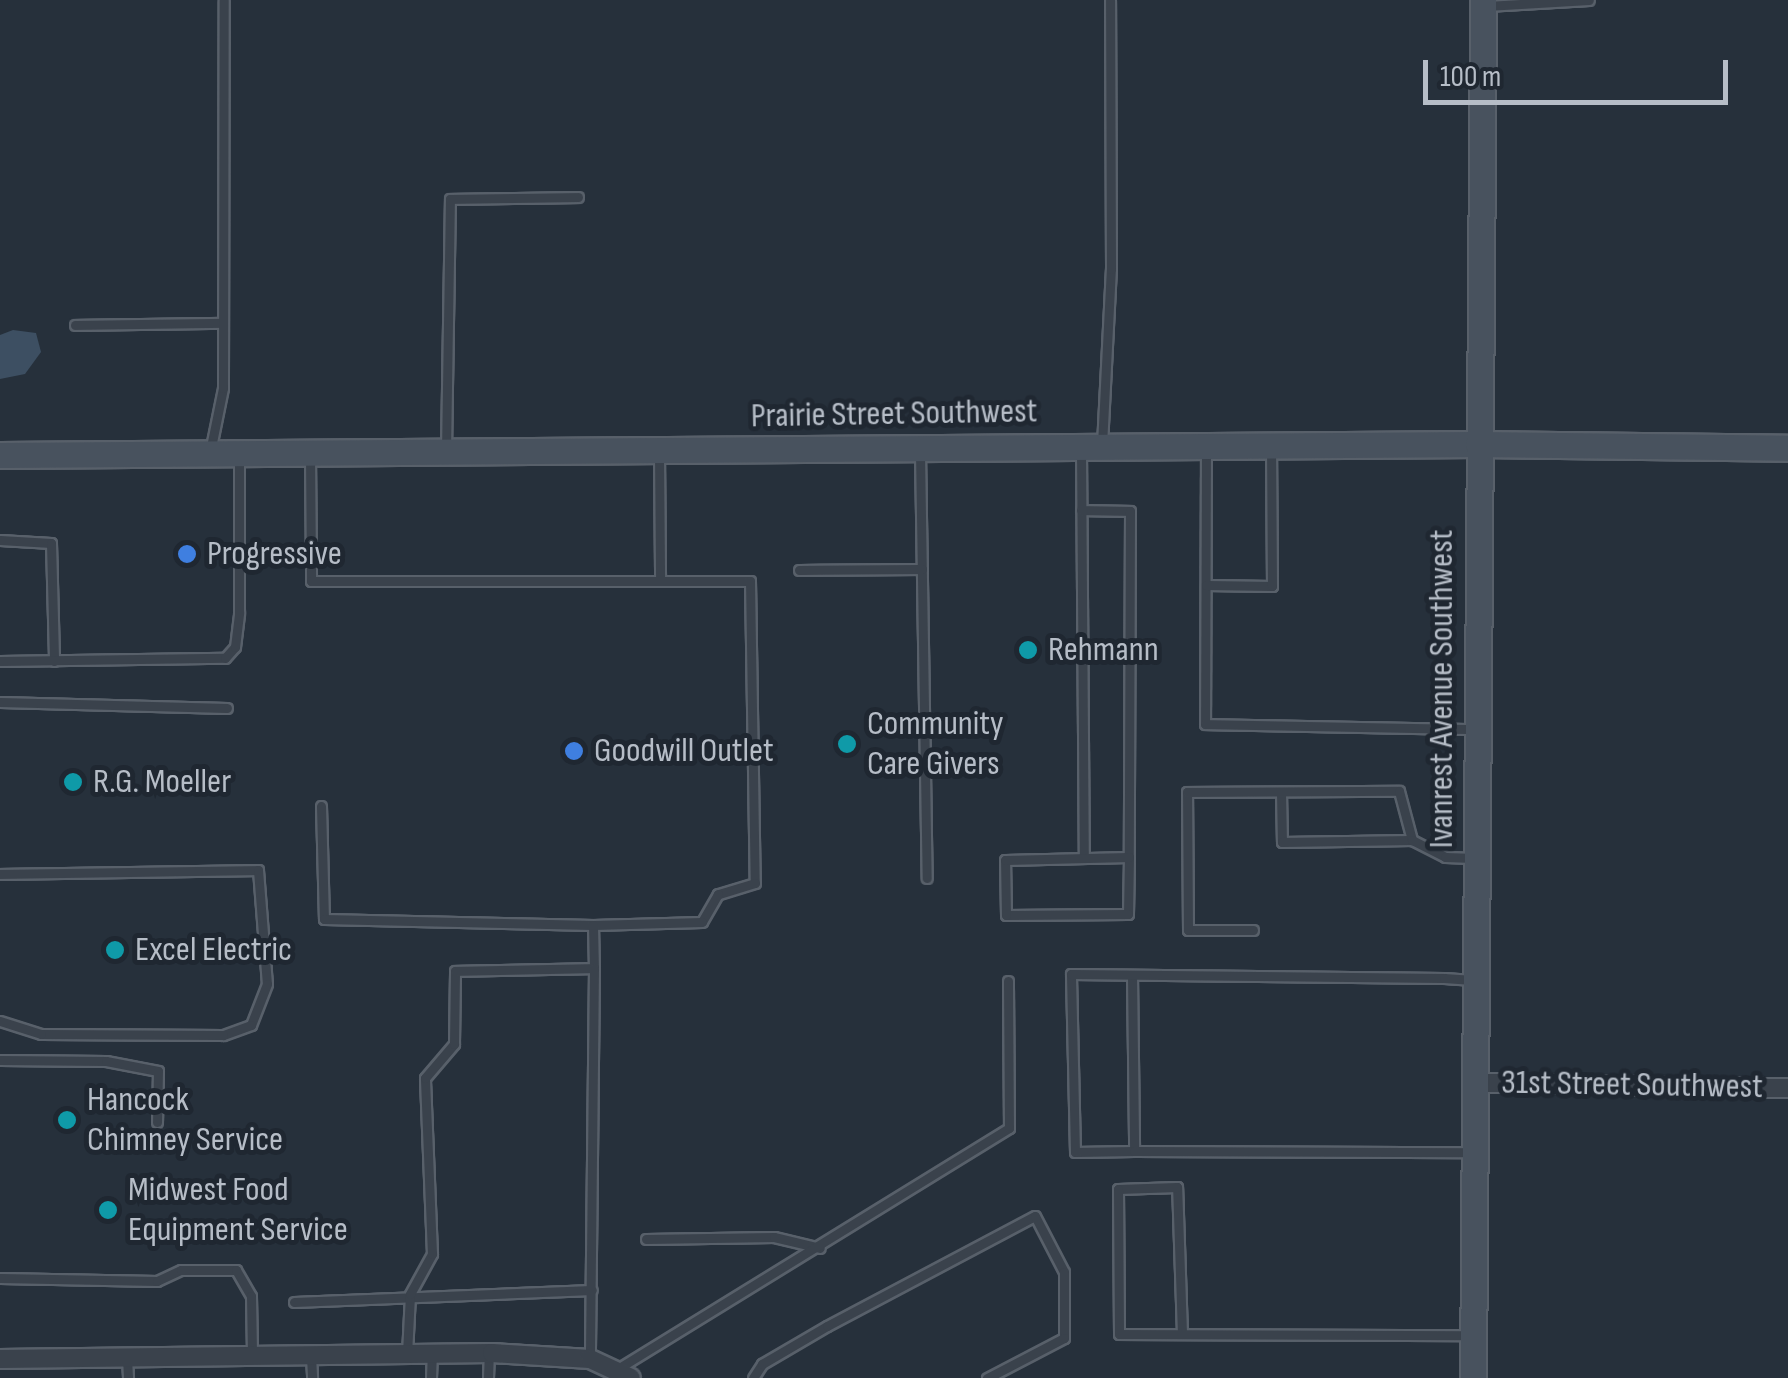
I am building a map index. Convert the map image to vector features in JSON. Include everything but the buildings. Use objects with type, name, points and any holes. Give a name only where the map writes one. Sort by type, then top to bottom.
[{"type":"street","name":"Ivanrest Avenue Southwest","points":[[1473,1378],[1483,3]]},
{"type":"street","name":"Prairie Street Southwest","points":[[0,455],[1478,444],[1788,448]]},
{"type":"street","name":"31st Street Southwest","points":[[1476,1083],[1788,1088]]},
{"type":"street","points":[[0,1360],[489,1353],[590,1359],[625,1373]]},
{"type":"lane","points":[[210,455],[223,388],[224,0]]},
{"type":"lane","points":[[1084,858],[1081,510],[1092,447],[1110,269],[1110,0]]},
{"type":"lane","points":[[1483,3],[1589,0]]},
{"type":"lane","points":[[446,454],[450,199],[578,196]]},
{"type":"lane","points":[[75,324],[223,324]]},
{"type":"lane","points":[[1206,586],[1272,586],[1271,446]]},
{"type":"lane","points":[[1206,447],[1205,724],[1477,729]]},
{"type":"lane","points":[[920,449],[927,878]]},
{"type":"lane","points":[[659,452],[660,581]]},
{"type":"lane","points":[[0,662],[225,658],[235,647],[239,612],[239,455]]},
{"type":"lane","points":[[310,455],[311,582],[750,580],[756,883],[718,894],[702,922],[593,925],[324,920],[321,806]]},
{"type":"lane","points":[[1081,510],[1130,511],[1128,914],[1006,916],[1005,860],[1128,857]]},
{"type":"lane","points":[[0,540],[51,543],[54,661]]},
{"type":"lane","points":[[799,570],[922,569]]},
{"type":"lane","points":[[0,702],[227,708]]},
{"type":"lane","points":[[1253,930],[1188,930],[1187,792],[1399,791],[1412,840]]},
{"type":"lane","points":[[1281,792],[1282,842],[1412,840],[1445,857],[1476,858]]},
{"type":"lane","points":[[0,874],[258,870],[267,984],[250,1025],[224,1035],[41,1034],[0,1020]]},
{"type":"lane","points":[[590,1359],[593,925]]},
{"type":"lane","points":[[407,1354],[410,1294],[432,1254],[425,1078],[454,1044],[455,972],[594,968]]},
{"type":"lane","points":[[1476,980],[1071,974],[1075,1152],[1476,1152]]},
{"type":"lane","points":[[1132,975],[1134,1151]]},
{"type":"lane","points":[[625,1373],[1009,1128],[1008,981]]},
{"type":"lane","points":[[0,1060],[106,1060],[158,1071],[158,1122]]},
{"type":"lane","points":[[1182,1334],[1177,1187],[1118,1189],[1119,1334],[1474,1335]]},
{"type":"lane","points":[[753,1378],[762,1364],[826,1326],[1035,1216],[1064,1272],[1064,1338],[987,1378]]},
{"type":"lane","points":[[646,1239],[774,1237],[820,1248]]},
{"type":"lane","points":[[0,1278],[156,1281],[181,1270],[236,1270],[251,1296],[252,1356]]},
{"type":"lane","points":[[294,1302],[410,1294],[592,1290]]},
{"type":"lane","points":[[488,1378],[489,1353]]},
{"type":"lane","points":[[431,1378],[432,1354]]},
{"type":"lane","points":[[311,1355],[312,1378]]},
{"type":"lane","points":[[127,1358],[128,1378]]},
{"type":"water","points":[[13,330],[36,333],[41,352],[25,374],[0,379],[0,335]]},
{"type":"place","name":"Progressive","points":[[187,554]]},
{"type":"place","name":"Rehmann","points":[[1028,650]]},
{"type":"place","name":"Community Care Givers","points":[[847,744]]},
{"type":"place","name":"Goodwill Outlet","points":[[574,751]]},
{"type":"place","name":"R.G. Moeller","points":[[73,782]]},
{"type":"place","name":"Excel Electric","points":[[115,950]]},
{"type":"place","name":"Hancock Chimney Service","points":[[67,1120]]},
{"type":"place","name":"Midwest Food Equipment Service","points":[[108,1210]]}]
